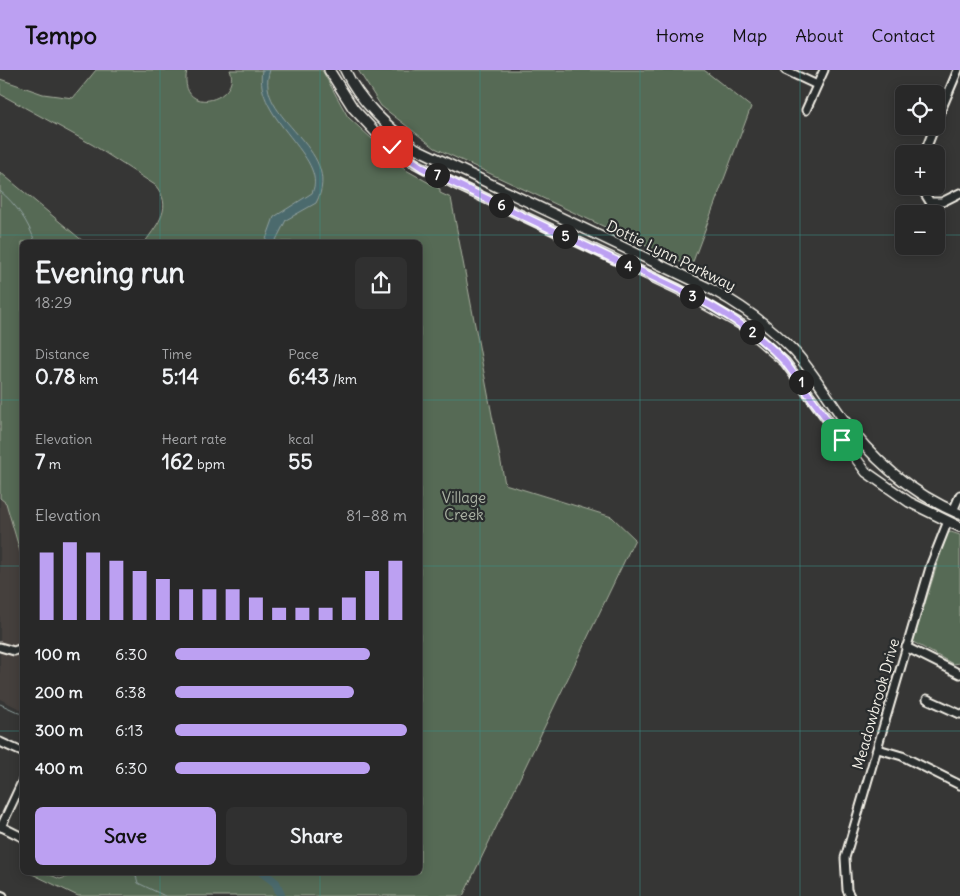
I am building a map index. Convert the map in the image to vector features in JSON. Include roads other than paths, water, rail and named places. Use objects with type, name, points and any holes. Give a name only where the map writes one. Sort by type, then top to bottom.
[{"type":"main road","name":"Dottie Lynn Parkway","points":[[329,70],[363,120],[392,147],[423,168],[731,316],[775,351],[799,379],[866,472],[909,502],[960,527]]},
{"type":"main road","name":"Dottie Lynn Parkway","points":[[345,70],[363,99],[377,115],[398,134],[429,155],[698,283],[735,302],[762,321],[805,364],[868,450],[895,476],[915,490],[956,513]]},
{"type":"main road","points":[[423,168],[429,155]]},
{"type":"main road","points":[[692,296],[698,283]]},
{"type":"main road","points":[[909,502],[918,503],[942,514],[956,513]]},
{"type":"street","points":[[785,70],[817,85]]},
{"type":"street","points":[[806,110],[824,70]]},
{"type":"street","points":[[945,101],[958,70]]},
{"type":"street","points":[[926,195],[930,202],[942,202],[960,193]]},
{"type":"street","points":[[956,513],[960,495]]},
{"type":"street","name":"Meadowbrook Drive","points":[[850,896],[847,890],[845,858],[931,564],[948,521]]},
{"type":"street","points":[[0,647],[14,651],[20,649]]},
{"type":"street","points":[[906,647],[960,674]]},
{"type":"street","points":[[927,700],[960,714]]},
{"type":"street","points":[[0,742],[20,751]]},
{"type":"street","points":[[878,749],[902,756],[960,786]]},
{"type":"street","points":[[20,786],[0,827],[20,836]]},
{"type":"water","points":[[262,70],[270,70],[268,88],[274,104],[310,150],[319,166],[322,184],[316,203],[286,220],[276,240],[266,240],[274,217],[312,193],[314,179],[310,165],[268,105],[262,88]]},
{"type":"waterway","points":[[0,191],[21,214],[34,240]]},
{"type":"waterway","points":[[0,704],[20,713]]},
{"type":"waterway","points":[[136,875],[138,883],[165,896]]},
{"type":"waterway","name":"Village Creek","points":[[266,875],[276,883],[281,896]]}]
